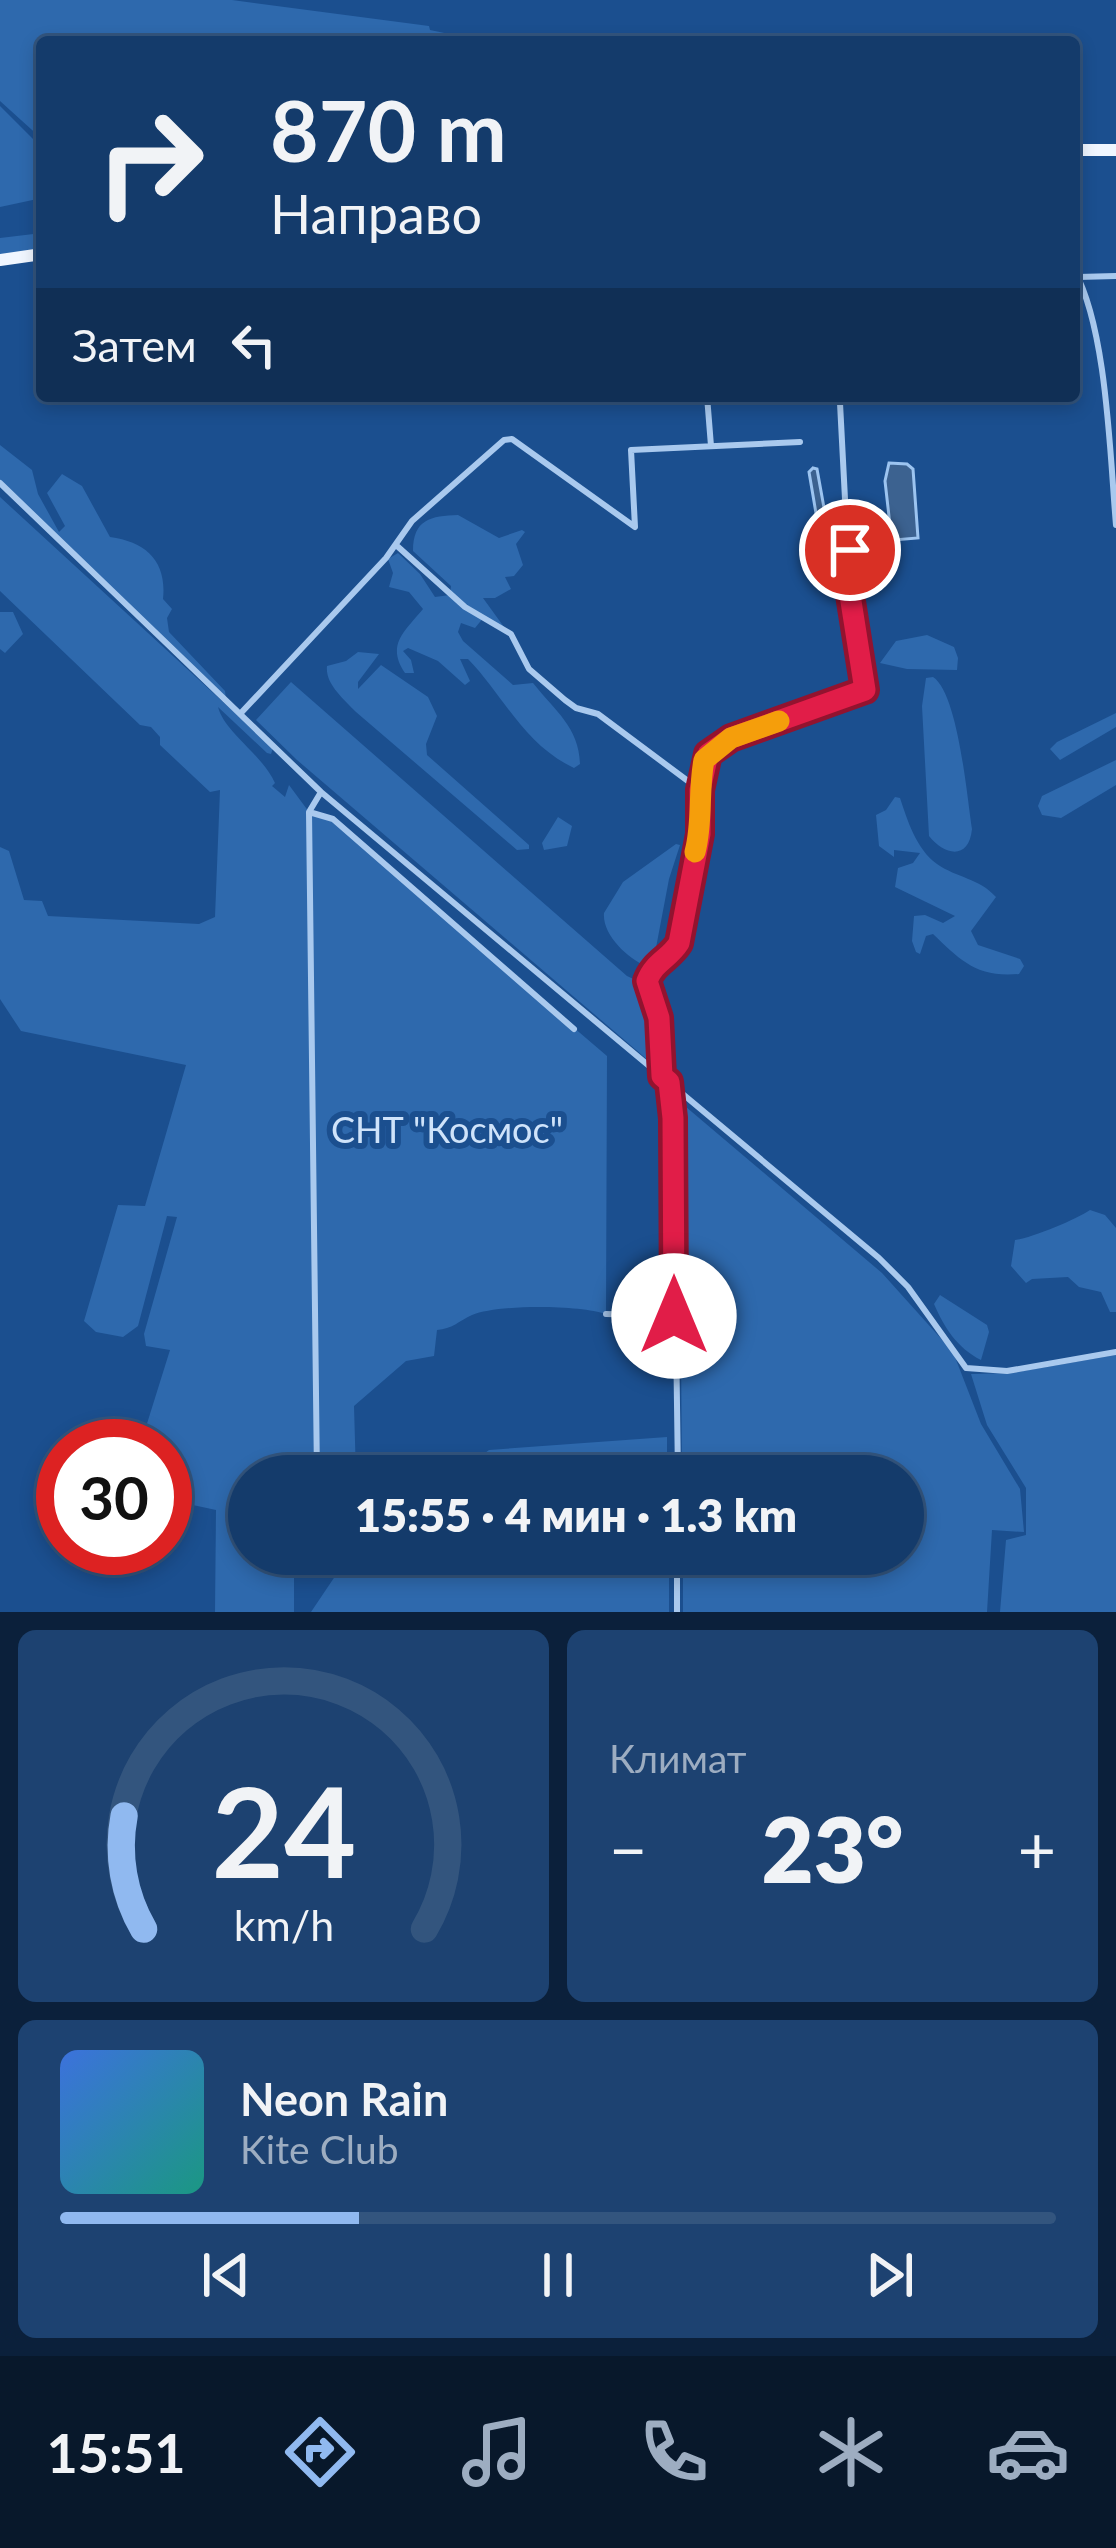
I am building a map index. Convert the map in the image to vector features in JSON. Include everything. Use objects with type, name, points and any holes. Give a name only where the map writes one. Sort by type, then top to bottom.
[{"type":"main road","points":[[1080,153],[1116,153]]},
{"type":"main road","points":[[0,262],[36,257]]},
{"type":"street","points":[[1080,274],[1116,276]]},
{"type":"street","points":[[1080,289],[1099,363],[1116,525]]},
{"type":"street","points":[[707,402],[711,446]]},
{"type":"street","points":[[677,1455],[673,1118],[659,1018],[647,981],[654,967],[679,943],[700,834],[704,760],[720,745],[865,690],[850,595],[839,402]]},
{"type":"street","points":[[240,714],[302,651],[412,521],[507,439],[635,527],[631,450],[800,442]]},
{"type":"street","points":[[0,483],[321,792],[879,1258],[908,1287],[966,1368],[1007,1371],[1116,1352]]},
{"type":"street","points":[[396,545],[465,607],[512,634],[530,669],[565,700],[598,714],[700,790]]},
{"type":"street","points":[[317,1455],[309,812],[321,792]]},
{"type":"street","points":[[309,812],[332,819],[574,1029]]},
{"type":"street","points":[[606,1314],[674,1316]]},
{"type":"street","points":[[677,1575],[677,1612]]},
{"type":"green space","points":[[0,0],[232,0],[429,26],[459,36],[36,36],[36,134],[0,101]]},
{"type":"green space","points":[[0,106],[36,142],[36,199],[0,207]]},
{"type":"green space","points":[[36,234],[36,251],[0,256],[0,238]]},
{"type":"green space","points":[[0,445],[32,470],[38,494],[59,532],[65,526],[47,493],[62,474],[82,486],[110,537],[152,556],[162,574],[163,599],[172,609],[167,618],[169,632],[225,691],[226,699],[0,482]]},
{"type":"green space","name":"СНТ \"Космос\"","points":[[0,497],[273,748],[267,753],[218,707],[228,726],[269,772],[272,786],[285,797],[289,785],[309,812],[325,815],[607,1056],[606,1314],[519,1307],[472,1315],[437,1330],[434,1356],[406,1361],[354,1406],[355,1455],[228,1455],[228,1575],[294,1575],[294,1612],[215,1612],[216,1510],[192,1505],[192,1419],[148,1419],[170,1350],[146,1346],[144,1334],[177,1217],[167,1216],[138,1326],[123,1337],[96,1332],[84,1321],[118,1205],[145,1206],[186,1065],[21,1031],[0,999],[0,847],[9,851],[24,900],[42,901],[48,916],[199,924],[215,917],[220,790],[210,792],[160,745],[151,727],[140,725],[0,591]]},
{"type":"green space","points":[[458,515],[499,538],[525,532],[516,544],[523,565],[514,576],[505,577],[511,589],[495,598],[483,598],[504,627],[484,617],[475,628],[461,623],[458,632],[513,685],[533,683],[557,711],[579,751],[580,764],[574,768],[528,733],[468,659],[460,659],[470,681],[465,685],[438,661],[408,648],[403,651],[414,673],[405,673],[400,663],[400,639],[423,609],[409,592],[389,587],[393,573],[388,559],[398,553],[435,597],[450,595],[451,586],[413,551],[414,540],[425,521]]},
{"type":"green space","points":[[0,612],[13,612],[23,634],[5,653],[0,649]]},
{"type":"green space","points":[[927,635],[954,647],[957,670],[880,663],[896,641]]},
{"type":"green space","points":[[358,652],[379,654],[358,682],[358,689],[381,665],[428,697],[437,716],[426,744],[427,755],[529,849],[517,850],[341,696],[329,679],[327,666]]},
{"type":"green space","points":[[933,677],[942,687],[955,724],[972,829],[966,846],[955,852],[929,836],[922,706],[926,678]]},
{"type":"green space","points":[[291,682],[627,976],[640,982],[651,1020],[656,1067],[256,720]]},
{"type":"green space","points":[[1116,713],[1116,727],[1060,760],[1050,749],[1057,742]]},
{"type":"green space","points":[[1116,760],[1116,785],[1061,818],[1042,815],[1038,806],[1042,796]]},
{"type":"green space","points":[[895,797],[900,798],[913,833],[930,858],[996,897],[971,931],[978,945],[1020,959],[1024,966],[1019,974],[980,970],[933,934],[926,936],[920,954],[916,952],[914,916],[943,923],[955,916],[895,887],[898,868],[913,863],[920,853],[894,850],[894,857],[879,846],[876,815]]},
{"type":"green space","points":[[558,817],[572,826],[567,846],[544,850],[542,843]]},
{"type":"green space","points":[[680,845],[655,953],[646,966],[617,944],[604,913],[623,882]]},
{"type":"green space","points":[[679,1101],[882,1273],[953,1352],[981,1424],[1020,1489],[1024,1532],[992,1530],[987,1612],[683,1612],[683,1575],[924,1575],[924,1455],[682,1455]]},
{"type":"green space","points":[[1090,1210],[1105,1215],[1116,1228],[1116,1312],[1110,1312],[1101,1292],[1079,1287],[1068,1277],[1026,1283],[1011,1266],[1015,1240]]},
{"type":"green space","points":[[940,1295],[987,1325],[981,1360],[947,1329],[934,1304]]},
{"type":"green space","points":[[1116,1355],[1116,1612],[1000,1612],[1006,1540],[1026,1535],[1026,1488],[987,1425],[971,1374],[1012,1373]]},
{"type":"green space","points":[[667,1437],[667,1455],[482,1455],[489,1450]]},
{"type":"green space","points":[[336,1575],[669,1575],[669,1612],[311,1612]]},
{"type":"shaded area","points":[[889,463],[913,469],[918,538],[894,540],[891,534],[885,481]]},
{"type":"shaded area","points":[[817,469],[832,552],[826,551],[818,525],[809,472]]},
{"type":"slow traffic","points":[[695,852],[704,760],[731,738],[779,721]]},
{"type":"route","points":[[674,1316],[673,1118],[669,1082],[662,1076],[659,1018],[647,981],[659,961],[673,953],[684,926],[708,754],[731,738],[865,690],[850,595],[850,550]]}]
